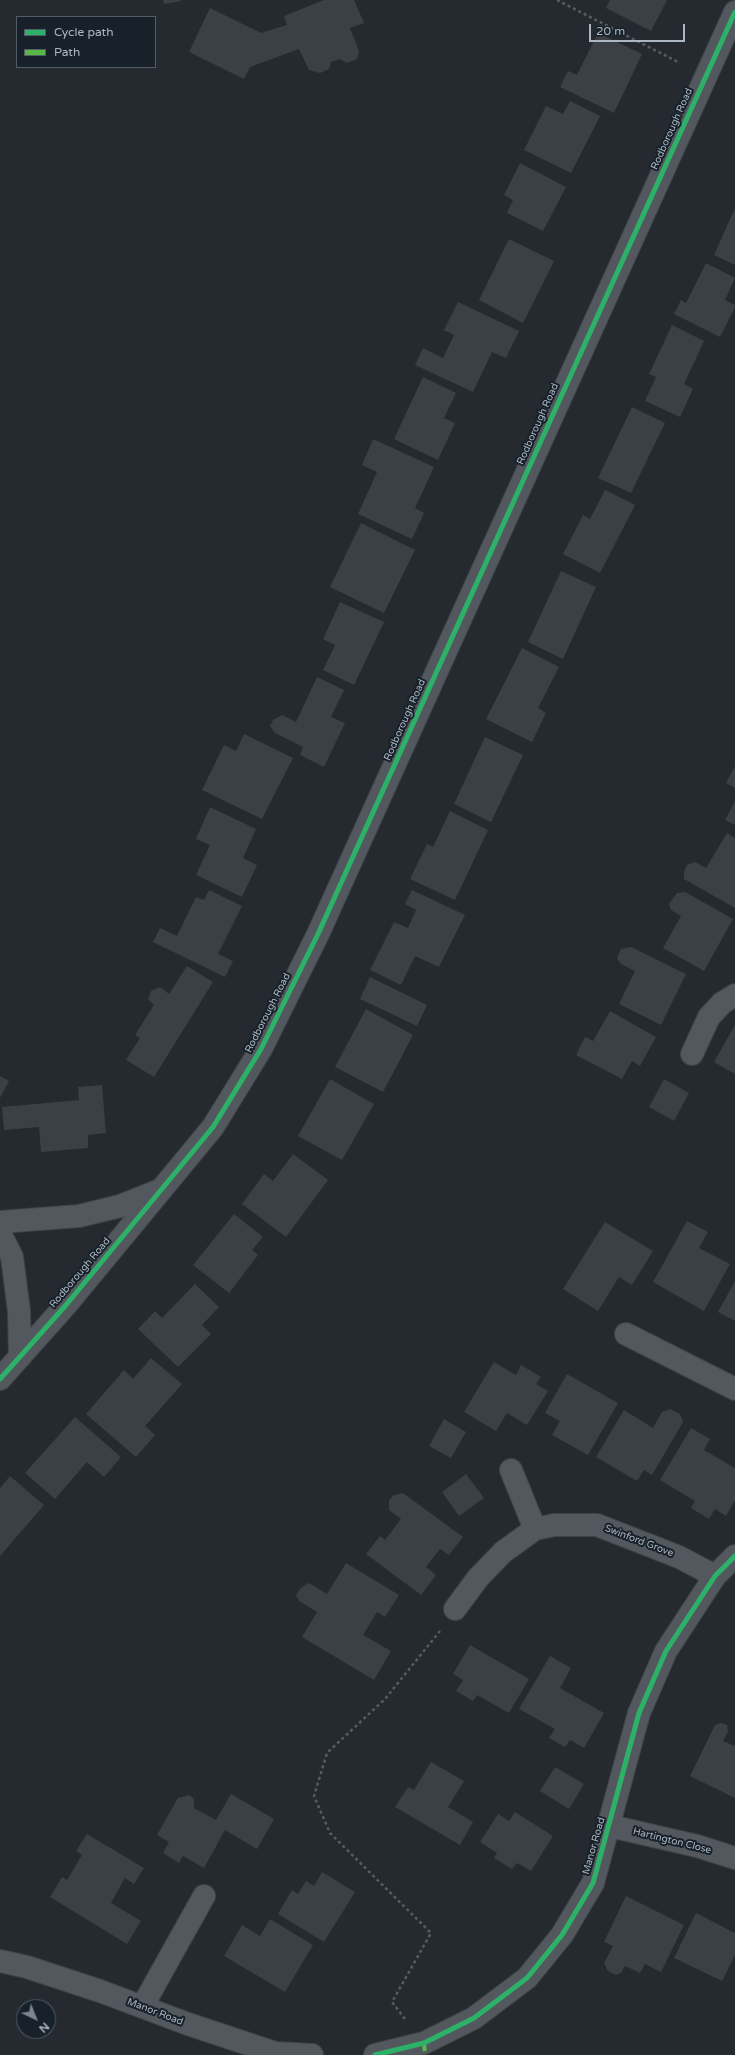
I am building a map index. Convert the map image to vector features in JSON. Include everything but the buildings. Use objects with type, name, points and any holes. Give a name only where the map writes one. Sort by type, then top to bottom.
[{"type":"street","name":"Rodborough Road","points":[[0,1379],[20,1358],[213,1126],[261,1049],[318,934],[735,12]]},
{"type":"street","points":[[692,1054],[709,1017],[722,1003],[735,995]]},
{"type":"street","points":[[0,1222],[79,1216],[120,1206],[161,1190]]},
{"type":"street","points":[[0,1233],[12,1257],[19,1311],[20,1358]]},
{"type":"street","points":[[626,1334],[735,1389]]},
{"type":"street","points":[[511,1470],[535,1529]]},
{"type":"street","name":"Swinford Grove","points":[[455,1609],[483,1573],[504,1552],[535,1529],[554,1525],[598,1525],[679,1557],[715,1576]]},
{"type":"street","name":"Manor Road","points":[[375,2055],[424,2043],[474,2018],[527,1978],[562,1935],[592,1883],[610,1826],[622,1770],[639,1713],[666,1651],[715,1576],[735,1556]]},
{"type":"street","name":"Hartington Close","points":[[610,1826],[697,1846],[735,1858]]},
{"type":"street","points":[[142,2007],[204,1896]]},
{"type":"street","name":"Manor Road","points":[[0,1961],[71,1981],[275,2053],[312,2055]]},
{"type":"path","points":[[557,0],[706,76]]},
{"type":"path","points":[[424,2043],[392,2002],[431,1933],[330,1833],[314,1796],[327,1753],[384,1699],[455,1609]]},
{"type":"marked path","points":[[424,2043],[425,2055]]},
{"type":"cycle path","points":[[0,1379],[66,1305],[213,1127],[261,1049],[318,934],[735,12]]},
{"type":"cycle path","points":[[375,2055],[424,2043],[474,2018],[527,1978],[562,1935],[593,1883],[639,1713],[666,1651],[715,1576],[735,1556]]}]
